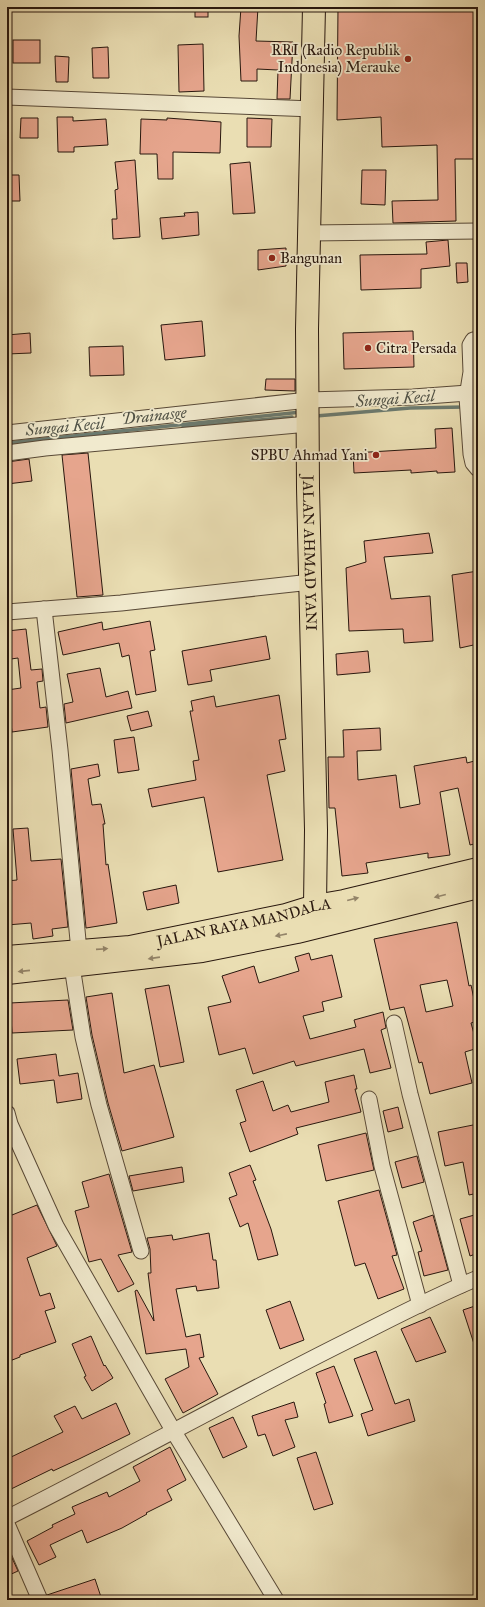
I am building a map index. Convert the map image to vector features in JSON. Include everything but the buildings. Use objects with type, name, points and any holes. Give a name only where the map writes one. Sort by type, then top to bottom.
[{"type":"highway","name":"JALAN AHMAD YANI","points":[[314,7],[309,233],[308,412],[317,916]]},
{"type":"highway","name":"JALAN RAYA MANDALA","points":[[317,916],[344,901],[478,869]]},
{"type":"highway","name":"JALAN RAYA MANDALA","points":[[7,973],[286,915],[317,916],[478,887]]},
{"type":"highway","name":"JALAN RAYA MANDALA","points":[[7,957],[76,959]]},
{"type":"street","points":[[7,97],[312,109]]},
{"type":"street","points":[[309,233],[478,231]]},
{"type":"street","points":[[478,339],[473,340],[470,345],[471,372],[468,395],[471,454],[473,463],[478,469]]},
{"type":"street","points":[[7,453],[413,397],[468,395]]},
{"type":"street","points":[[7,433],[308,412]]},
{"type":"street","points":[[7,612],[121,603],[311,582]]},
{"type":"street","points":[[44,609],[60,750],[83,1037],[99,1105],[141,1252]]},
{"type":"street","points":[[394,1023],[410,1094],[461,1285]]},
{"type":"street","points":[[369,1099],[382,1166],[420,1305]]},
{"type":"street","points":[[7,1113],[10,1124],[56,1226],[174,1432],[276,1600]]},
{"type":"street","points":[[7,1518],[174,1432],[257,1386],[420,1305],[478,1278]]},
{"type":"street","points":[[7,1524],[40,1600]]},
{"type":"waterway","name":"Sungai Kecil","points":[[316,416],[410,408],[465,407]]},
{"type":"waterway","name":"Sungai Kecil","points":[[7,443],[301,412]]},
{"type":"waterway","name":"Sungai Kecil","points":[[183,427],[292,417]]},
{"type":"place","name":"RRI (Radio Republik Indonesia) Merauke","points":[[408,59]]},
{"type":"place","name":"Bangunan","points":[[272,258]]},
{"type":"place","name":"Citra Persada","points":[[368,348]]},
{"type":"place","name":"SPBU Ahmad Yani","points":[[376,455]]},
{"type":"water label","name":"Drainasge","points":[[154,415]]}]
